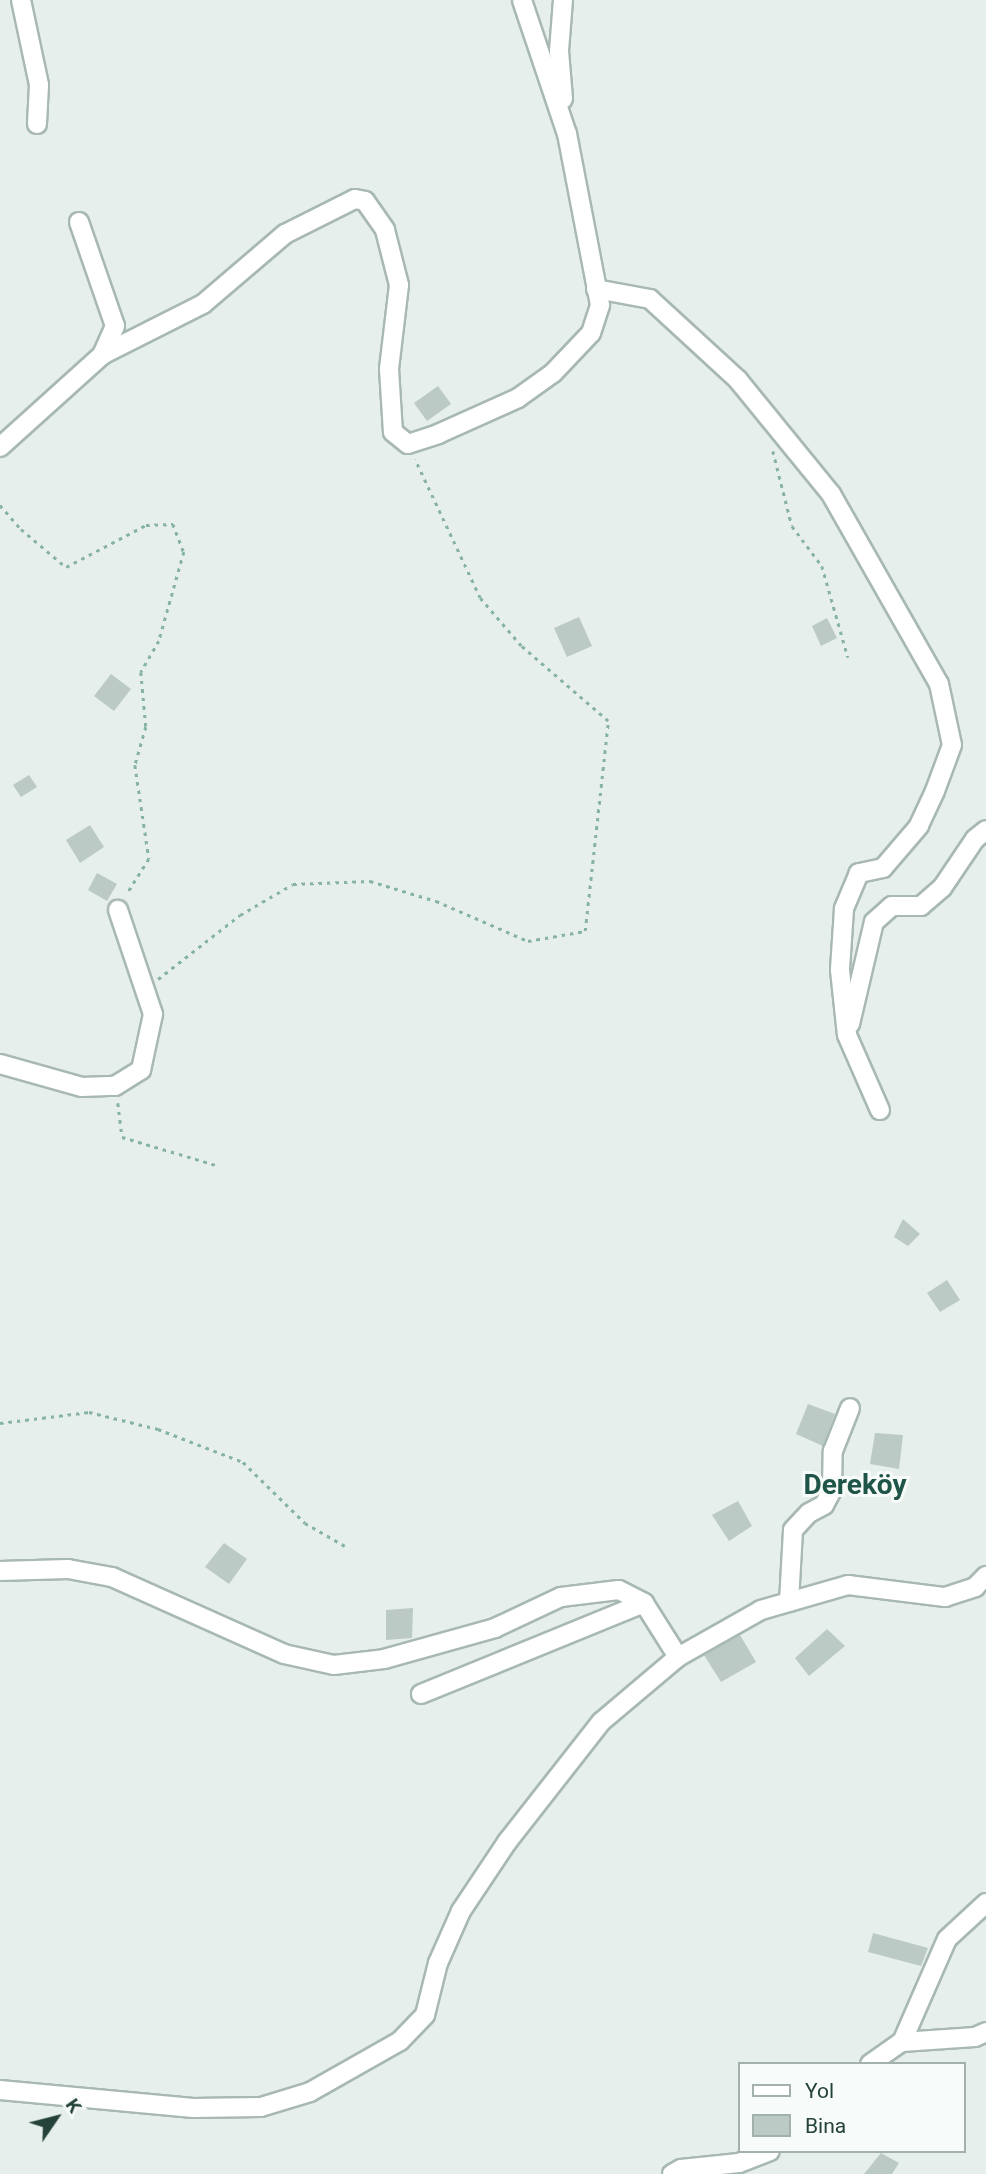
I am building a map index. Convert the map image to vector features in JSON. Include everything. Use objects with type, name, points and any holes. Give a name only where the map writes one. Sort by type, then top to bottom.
[{"type":"street","points":[[21,0],[39,85],[37,124]]},
{"type":"street","points":[[522,0],[567,134]]},
{"type":"street","points":[[2,440],[103,355],[203,304],[285,234],[355,199],[365,201],[386,230],[399,285],[389,369],[393,432],[408,444],[484,416],[553,373],[591,333],[600,305],[567,134],[559,51],[563,0]]},
{"type":"street","points":[[79,222],[115,326],[103,355]]},
{"type":"street","points":[[596,289],[650,299],[738,380],[831,494],[939,684],[952,745],[935,790],[919,826],[883,868],[859,873],[844,909],[840,970],[847,1035],[880,1110]]},
{"type":"street","points":[[847,1035],[874,922],[892,906],[921,905],[942,888],[986,830]]},
{"type":"street","points":[[0,1064],[82,1087],[115,1086],[141,1070],[153,1014],[118,910]]},
{"type":"street","points":[[789,1602],[793,1530],[808,1513],[824,1505],[832,1490],[833,1451],[850,1408]]},
{"type":"street","points":[[0,1571],[68,1569],[112,1577],[284,1654],[334,1665],[384,1659],[495,1628],[561,1597],[619,1590],[644,1603],[678,1657]]},
{"type":"street","points":[[0,2090],[193,2108],[261,2107],[310,2092],[400,2041],[425,2015],[438,1963],[461,1911],[507,1842],[601,1722],[678,1657],[761,1610],[848,1585],[945,1597],[975,1587],[986,1576]]},
{"type":"street","points":[[421,1694],[644,1603]]},
{"type":"street","points":[[902,2042],[947,1939],[986,1903]]},
{"type":"street","points":[[873,2062],[902,2042],[975,2037],[986,2032]]},
{"type":"street","points":[[672,2174],[681,2169],[739,2163],[764,2153]]},
{"type":"path","points":[[146,988],[240,915],[293,884],[370,881],[436,901],[528,941],[585,931],[608,721],[521,646],[480,598],[408,444]]},
{"type":"path","points":[[772,446],[792,526],[822,566],[848,657]]},
{"type":"path","points":[[0,505],[21,529],[66,567],[146,525],[173,524],[184,552],[159,642],[141,672],[146,727],[135,765],[149,859],[118,910]]},
{"type":"path","points":[[115,1086],[122,1137],[219,1166]]},
{"type":"path","points":[[0,1423],[89,1412],[158,1429],[243,1462],[305,1523],[345,1546]]},
{"type":"building","points":[[438,386],[451,404],[427,421],[414,403]]},
{"type":"building","points":[[579,617],[592,646],[567,657],[554,628]]},
{"type":"building","points":[[827,618],[837,638],[821,646],[812,626]]},
{"type":"building","points":[[111,674],[131,689],[114,711],[94,696]]},
{"type":"building","points":[[29,775],[37,787],[21,797],[13,785]]},
{"type":"building","points":[[90,825],[104,847],[80,863],[66,840]]},
{"type":"building","points":[[97,873],[117,884],[107,901],[88,890]]},
{"type":"building","points":[[903,1219],[920,1234],[908,1246],[894,1237]]},
{"type":"building","points":[[947,1280],[960,1300],[940,1312],[927,1293]]},
{"type":"building","points":[[808,1404],[835,1414],[823,1446],[796,1434]]},
{"type":"building","points":[[875,1433],[903,1435],[899,1469],[870,1464]]},
{"type":"building","points":[[738,1501],[752,1526],[729,1541],[712,1515]]},
{"type":"building","points":[[224,1543],[247,1559],[229,1584],[205,1567]]},
{"type":"building","points":[[413,1608],[412,1638],[386,1640],[386,1610]]},
{"type":"building","points":[[827,1629],[845,1646],[809,1676],[795,1658]]},
{"type":"building","points":[[740,1635],[756,1662],[721,1682],[704,1655]]},
{"type":"building","points":[[873,1933],[928,1948],[921,1966],[868,1952]]},
{"type":"building","points":[[881,2153],[899,2163],[892,2174],[864,2174]]},
{"type":"district","name":"Dereköy","points":[[855,1485]]}]
